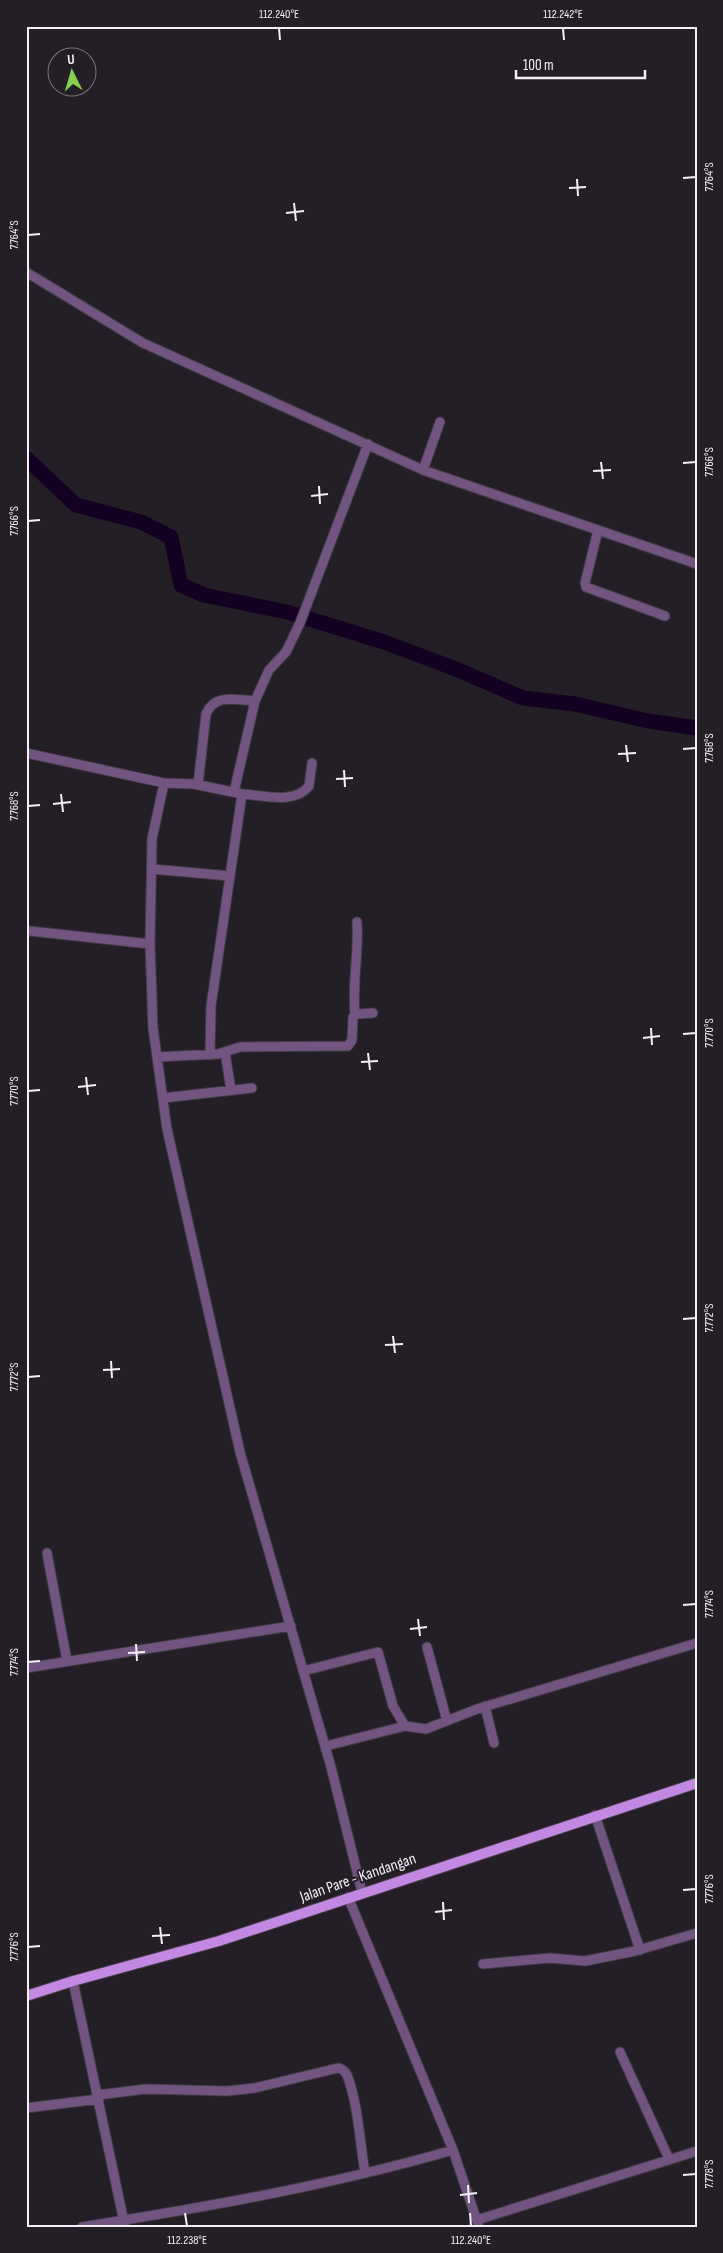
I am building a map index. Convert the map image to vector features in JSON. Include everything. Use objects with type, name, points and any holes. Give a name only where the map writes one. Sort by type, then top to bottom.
[{"type":"main road","name":"Jalan Pare - Kandangan","points":[[26,1996],[73,1981],[219,1941],[697,1782]]},
{"type":"street","points":[[26,272],[143,344],[423,470],[697,564]]},
{"type":"street","points":[[423,470],[440,422]]},
{"type":"street","points":[[210,1055],[211,1006],[230,876],[238,793],[255,701],[269,670],[286,652],[300,623],[368,444]]},
{"type":"street","points":[[598,530],[585,583],[586,587],[665,616]]},
{"type":"street","points":[[198,785],[206,714],[209,707],[222,699],[255,701]]},
{"type":"street","points":[[26,752],[164,783],[198,785],[238,793],[282,798],[296,796],[309,786],[312,763]]},
{"type":"street","points":[[164,783],[152,839],[150,944],[151,998],[167,1129],[240,1452],[326,1746],[362,1892]]},
{"type":"street","points":[[152,870],[230,876]]},
{"type":"street","points":[[157,1056],[210,1055],[240,1046],[348,1046],[352,1042],[352,1019],[355,1014],[357,922]]},
{"type":"street","points":[[30,931],[150,944]]},
{"type":"street","points":[[355,1014],[373,1013]]},
{"type":"street","points":[[225,1052],[231,1090]]},
{"type":"street","points":[[163,1098],[252,1088]]},
{"type":"street","points":[[47,1552],[67,1661]]},
{"type":"street","points":[[26,1668],[291,1626]]},
{"type":"street","points":[[326,1746],[405,1726],[426,1729],[485,1706],[697,1643]]},
{"type":"street","points":[[427,1647],[447,1721]]},
{"type":"street","points":[[303,1670],[378,1652],[393,1706],[405,1726]]},
{"type":"street","points":[[485,1706],[494,1743]]},
{"type":"street","points":[[595,1815],[640,1950]]},
{"type":"street","points":[[348,1897],[453,2150],[478,2223],[697,2151]]},
{"type":"street","points":[[483,1964],[550,1958],[585,1962],[640,1950],[697,1933]]},
{"type":"street","points":[[73,1981],[99,2097],[124,2223]]},
{"type":"street","points":[[620,2052],[670,2160]]},
{"type":"street","points":[[26,2108],[146,2090],[226,2091],[255,2088],[338,2068],[347,2075],[365,2173]]},
{"type":"street","points":[[82,2227],[124,2223],[299,2188],[395,2167],[453,2150]]},
{"type":"waterway","points":[[26,458],[76,505],[141,522],[171,537],[181,585],[204,595],[287,612],[384,642],[456,669],[523,698],[575,704],[648,721],[697,728]]}]
